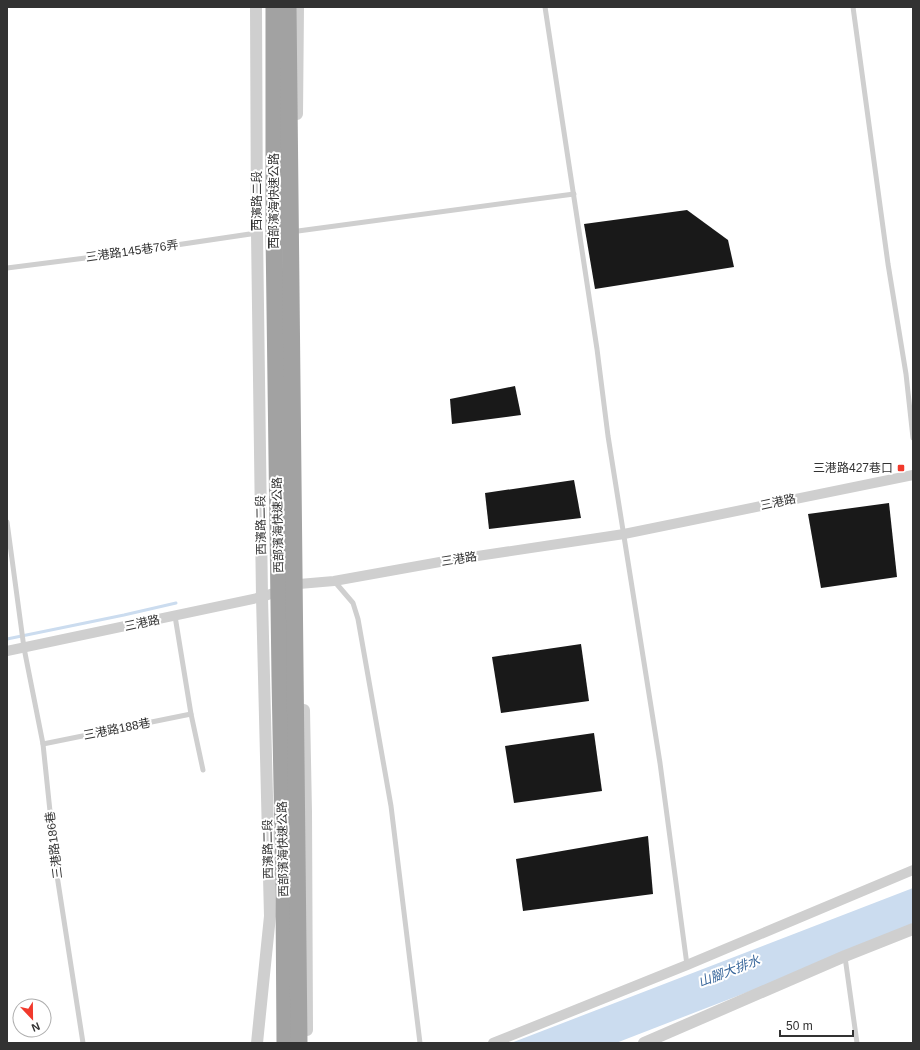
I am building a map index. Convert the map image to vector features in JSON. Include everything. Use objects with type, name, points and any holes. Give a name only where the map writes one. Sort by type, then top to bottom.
[{"type":"highway","name":"西部濱海快速公路","points":[[274,7],[274,234],[285,1043]]},
{"type":"highway","name":"西部濱海快速公路","points":[[288,7],[300,1043]]},
{"type":"street","name":"西濱路二段","points":[[256,7],[257,233],[262,597],[270,916],[257,1043]]},
{"type":"street","points":[[298,7],[298,231],[301,454],[300,584],[306,812],[307,1043]]},
{"type":"street","points":[[257,233],[298,231]]},
{"type":"street","name":"三港路","points":[[7,651],[262,597],[300,584],[334,581],[451,560],[624,534],[913,475]]},
{"type":"street","points":[[492,1043],[687,965],[913,870]]},
{"type":"street","points":[[644,1043],[845,956],[913,929]]},
{"type":"lane","points":[[545,7],[597,349],[608,436],[660,763],[687,965]]},
{"type":"lane","points":[[853,7],[881,218],[906,374],[913,438]]},
{"type":"lane","points":[[298,231],[574,194]]},
{"type":"lane","name":"三港路145巷76弄","points":[[7,268],[110,255],[257,233]]},
{"type":"lane","name":"三港路186巷","points":[[7,522],[24,648],[43,744],[56,869],[84,1043]]},
{"type":"lane","points":[[334,581],[353,603],[358,619],[391,806],[420,1043]]},
{"type":"lane","points":[[175,616],[191,714],[203,770]]},
{"type":"lane","name":"三港路188巷","points":[[43,744],[191,714]]},
{"type":"lane","points":[[845,956],[857,1043]]},
{"type":"water","name":"山腳大排水","points":[[913,888],[913,928],[616,1043],[511,1043]]},
{"type":"building","points":[[687,210],[728,240],[734,267],[595,289],[584,224]]},
{"type":"building","points":[[515,386],[521,415],[452,424],[450,399]]},
{"type":"building","points":[[574,480],[581,518],[489,529],[485,493]]},
{"type":"building","points":[[889,503],[897,577],[821,588],[808,514]]},
{"type":"building","points":[[581,644],[589,701],[501,713],[492,657]]},
{"type":"building","points":[[594,733],[602,791],[514,803],[505,746]]},
{"type":"building","points":[[648,836],[653,894],[523,911],[516,859]]},
{"type":"waterway","points":[[7,639],[176,603]]},
{"type":"place","name":"三港路427巷口","points":[[901,468]]}]
